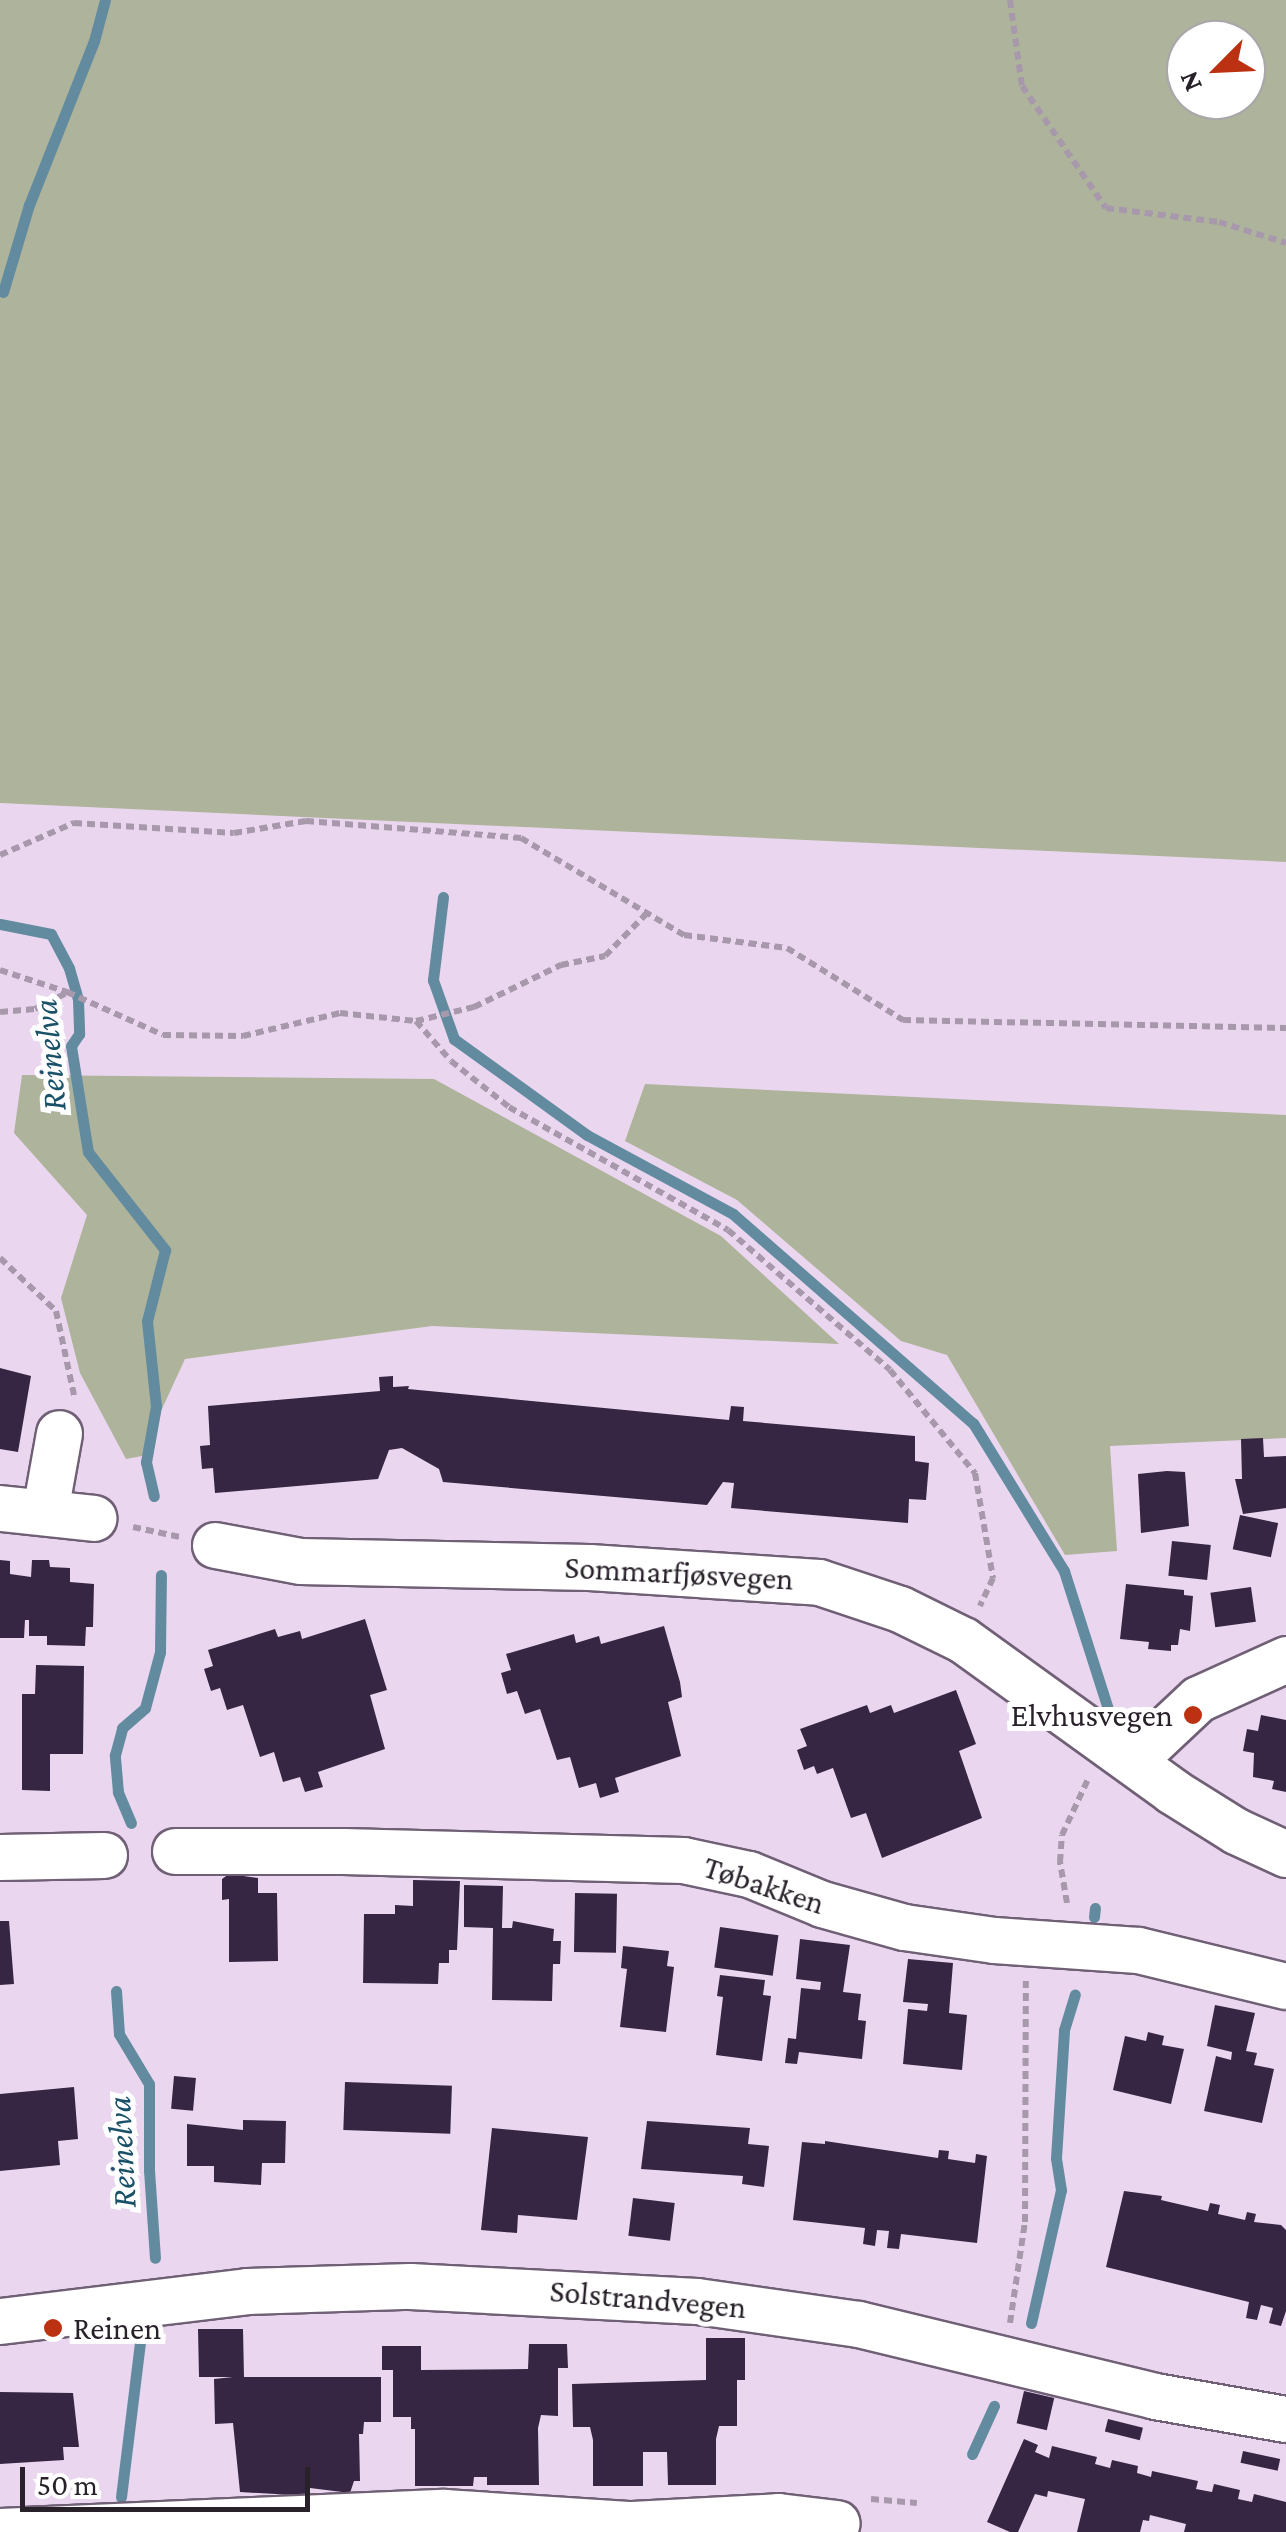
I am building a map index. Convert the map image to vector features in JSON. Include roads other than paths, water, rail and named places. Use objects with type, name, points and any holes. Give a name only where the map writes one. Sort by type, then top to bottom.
[{"type":"street","points":[[45,1511],[58,1433]]},
{"type":"street","points":[[0,1508],[93,1518]]},
{"type":"street","name":"Sommarfjøsvegen","points":[[215,1545],[300,1560],[589,1567],[794,1578],[900,1609],[962,1640],[1218,1821],[1286,1854]]},
{"type":"street","points":[[1120,1751],[1198,1699],[1286,1659]]},
{"type":"street","name":"Tøbakken","points":[[174,1851],[683,1860],[749,1874],[822,1904],[904,1927],[1198,1961],[1286,1986]]},
{"type":"street","points":[[0,1856],[104,1854]]},
{"type":"street","name":"Solstrandvegen","points":[[0,2320],[246,2291],[410,2286],[536,2289],[772,2311],[858,2324],[1155,2396],[1286,2419]]},
{"type":"street","points":[[0,2530],[469,2511],[632,2524],[778,2516],[837,2523]]},
{"type":"waterway","points":[[3,292],[29,205],[94,41],[105,0]]},
{"type":"waterway","points":[[443,897],[433,980],[454,1039],[587,1135],[733,1214],[973,1423],[1064,1571],[1108,1709]]},
{"type":"waterway","name":"Reinelva","points":[[0,924],[51,934],[69,968],[78,1000],[79,1034],[71,1046],[88,1152],[165,1250],[147,1321],[156,1406],[146,1462],[154,1496]]},
{"type":"waterway","name":"Reinelva","points":[[131,1823],[118,1792],[115,1755],[122,1728],[145,1708],[160,1652],[161,1575]]},
{"type":"waterway","points":[[1094,1917],[1095,1908]]},
{"type":"waterway","name":"Reinelva","points":[[116,1991],[119,2034],[149,2084],[155,2258]]},
{"type":"waterway","points":[[1031,2323],[1061,2190],[1056,2158],[1064,2030],[1075,1995]]},
{"type":"waterway","name":"Reinelva","points":[[121,2497],[140,2342]]},
{"type":"waterway","points":[[972,2454],[994,2406]]},
{"type":"place","name":"Elvhusvegen","points":[[1193,1715]]},
{"type":"place","name":"Reinen","points":[[53,2328]]}]
